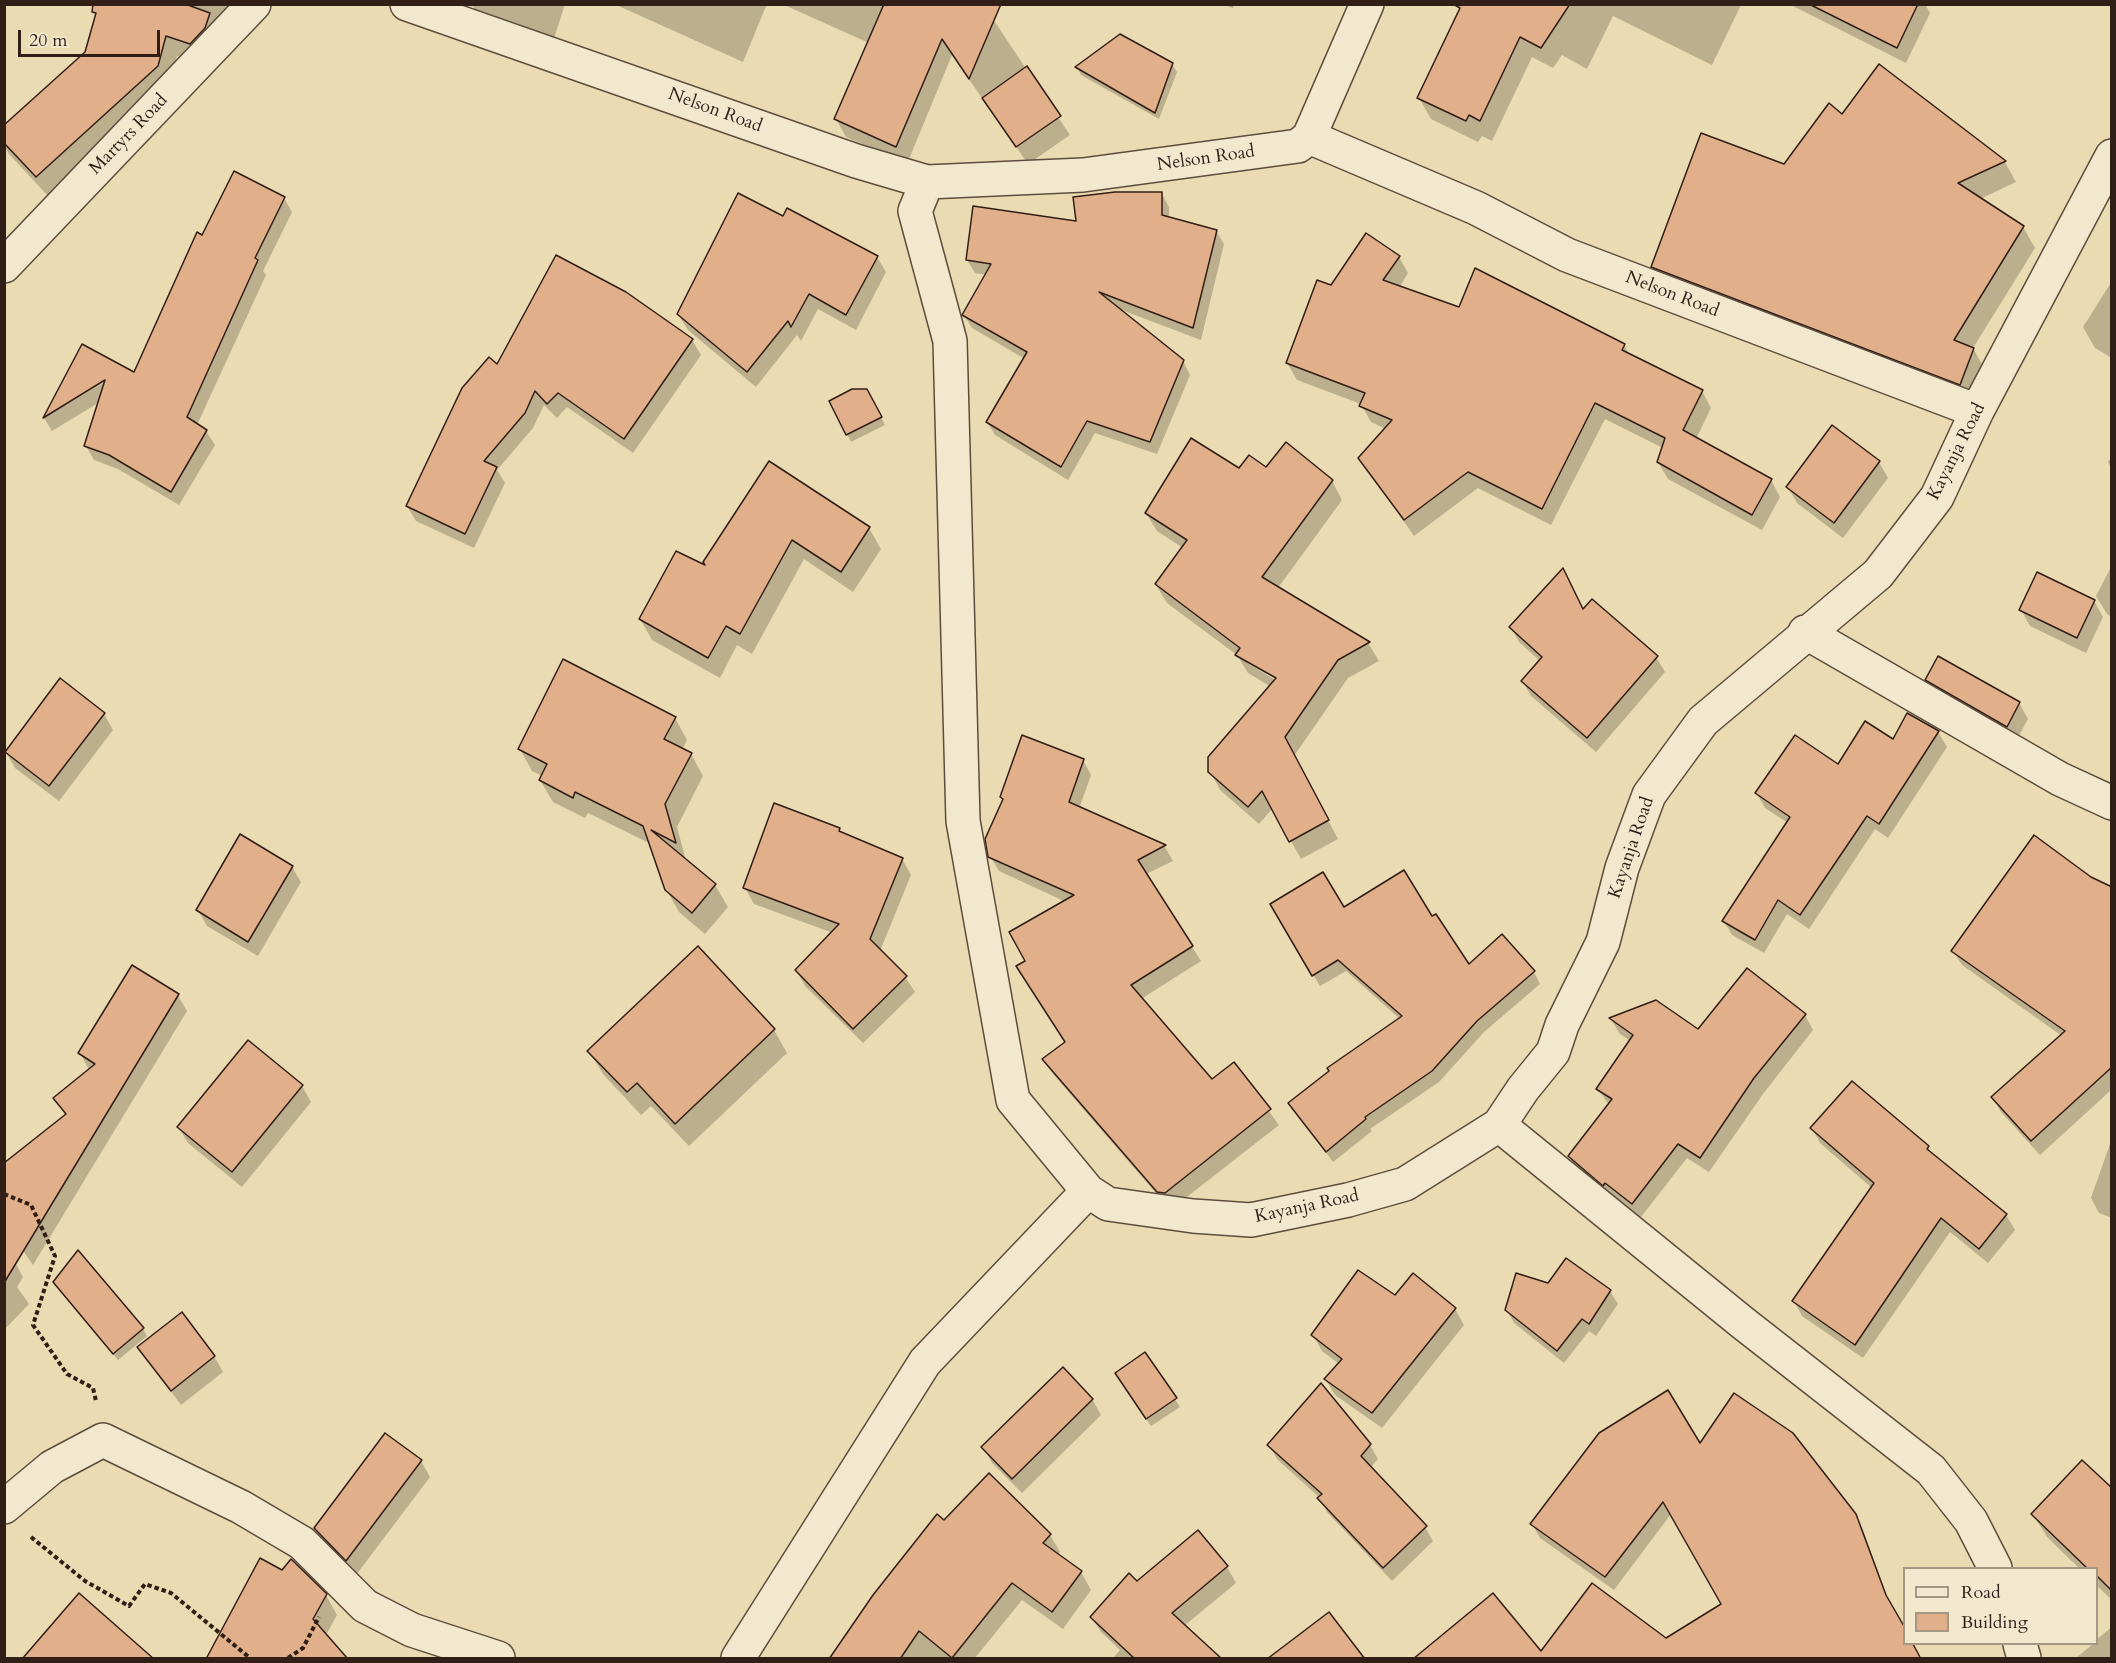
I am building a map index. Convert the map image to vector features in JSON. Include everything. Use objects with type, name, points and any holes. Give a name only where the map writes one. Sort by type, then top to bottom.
[{"type":"street","name":"Martyrs Road","points":[[4,266],[254,4]]},
{"type":"street","name":"Nelson Road","points":[[407,4],[856,161],[927,182],[1083,175],[1298,146],[1310,137],[1476,208],[1567,255],[1977,411]]},
{"type":"street","points":[[1310,137],[1367,4]]},
{"type":"street","name":"Kayanja Road","points":[[1088,1191],[1108,1204],[1193,1216],[1251,1220],[1348,1200],[1405,1184],[1499,1125],[1523,1089],[1553,1052],[1562,1025],[1603,942],[1622,868],[1649,795],[1703,721],[1805,632],[1878,574],[1937,497],[1977,411],[2111,160]]},
{"type":"street","points":[[738,1659],[925,1362],[1088,1191],[1013,1100],[963,821],[950,341],[915,211],[927,182]]},
{"type":"street","points":[[1805,632],[2060,779],[2112,803]]},
{"type":"street","points":[[1499,1125],[1743,1323],[1931,1470],[1971,1521],[1994,1567]]},
{"type":"street","points":[[4,1507],[52,1467],[103,1440],[241,1507],[302,1543],[365,1606],[412,1630],[498,1659]]},
{"type":"path","points":[[4,1194],[31,1205],[55,1256],[33,1325],[67,1374],[93,1388],[103,1440]]},
{"type":"path","points":[[27,1533],[86,1581],[129,1606],[145,1584],[171,1593],[250,1659]]},
{"type":"path","points":[[288,1659],[303,1648],[338,1579]]},
{"type":"building","points":[[93,4],[185,4],[210,13],[205,28],[190,44],[166,36],[158,66],[36,177],[4,143],[4,125],[85,52],[96,13],[92,12]]},
{"type":"building","points":[[884,4],[1001,4],[969,79],[942,39],[896,147],[834,119]]},
{"type":"building","points":[[1453,4],[1570,4],[1541,48],[1520,37],[1480,121],[1469,115],[1466,121],[1417,98],[1460,8]]},
{"type":"building","points":[[1809,4],[1918,4],[1897,48]]},
{"type":"building","points":[[1120,34],[1173,63],[1155,113],[1075,67]]},
{"type":"building","points":[[1879,64],[2006,161],[1958,183],[2024,226],[1954,340],[1974,348],[1960,385],[1651,267],[1701,133],[1784,164],[1829,103],[1842,114]]},
{"type":"building","points":[[1027,66],[1061,116],[1016,147],[982,98]]},
{"type":"building","points":[[234,171],[285,197],[255,258],[258,260],[187,417],[207,430],[171,492],[109,455],[84,446],[105,380],[43,418],[82,344],[134,372],[197,232],[202,235]]},
{"type":"building","points":[[1115,192],[1162,192],[1162,215],[1217,230],[1193,328],[1099,292],[1184,360],[1150,442],[1087,421],[1061,467],[986,422],[1027,352],[962,315],[991,264],[966,260],[973,206],[1076,221],[1073,197]]},
{"type":"building","points":[[738,193],[783,216],[787,208],[878,256],[846,315],[809,294],[791,327],[788,321],[747,372],[677,314]]},
{"type":"building","points":[[1366,233],[1400,256],[1383,280],[1459,307],[1475,268],[1625,344],[1622,350],[1703,390],[1683,430],[1772,479],[1752,515],[1657,462],[1665,438],[1595,403],[1542,509],[1468,472],[1404,520],[1358,458],[1392,420],[1359,406],[1365,393],[1286,363],[1317,280],[1331,285]]},
{"type":"building","points":[[556,255],[626,292],[693,339],[624,439],[558,393],[547,404],[535,391],[525,413],[484,461],[497,467],[465,534],[406,506],[462,388],[489,357],[497,364]]},
{"type":"building","points":[[852,389],[867,389],[882,417],[846,435],[829,401]]},
{"type":"building","points":[[1832,425],[1880,461],[1834,523],[1786,487]]},
{"type":"building","points":[[1191,438],[1239,468],[1249,455],[1266,467],[1286,442],[1333,480],[1262,577],[1370,642],[1338,660],[1285,737],[1329,820],[1289,842],[1262,791],[1248,807],[1208,772],[1208,757],[1276,678],[1235,655],[1240,648],[1155,584],[1187,540],[1145,513]]},
{"type":"building","points":[[769,461],[870,527],[841,572],[792,540],[740,634],[726,626],[708,658],[639,619],[676,551],[705,565],[703,562]]},
{"type":"building","points":[[1563,568],[1583,609],[1592,599],[1658,656],[1587,738],[1521,681],[1542,657],[1509,627]]},
{"type":"building","points":[[2037,572],[2095,600],[2077,638],[2019,610]]},
{"type":"building","points":[[1938,656],[2020,702],[2007,727],[1925,680]]},
{"type":"building","points":[[563,659],[676,717],[664,739],[692,753],[665,804],[676,843],[651,830],[716,884],[692,913],[665,890],[643,826],[575,792],[573,798],[539,780],[547,764],[518,749]]},
{"type":"building","points":[[60,678],[105,713],[49,786],[5,752]]},
{"type":"building","points":[[1907,713],[1939,731],[1879,824],[1867,816],[1800,915],[1778,900],[1755,940],[1722,921],[1790,817],[1755,793],[1795,735],[1838,764],[1865,721],[1893,739]]},
{"type":"building","points":[[1022,735],[1084,759],[1069,802],[1166,845],[1138,860],[1193,946],[1131,985],[1212,1079],[1234,1062],[1271,1109],[1165,1193],[1157,1192],[1042,1059],[1065,1042],[1016,966],[1025,961],[1009,932],[1074,895],[988,857],[985,839],[1003,799],[1000,797]]},
{"type":"building","points":[[774,803],[840,828],[839,831],[903,858],[870,939],[907,976],[853,1029],[795,970],[839,924],[743,888]]},
{"type":"building","points":[[240,834],[293,866],[248,942],[196,910]]},
{"type":"building","points":[[2034,835],[2091,877],[2112,887],[2112,1067],[2031,1141],[1991,1097],[2065,1031],[1951,951]]},
{"type":"building","points":[[1404,870],[1432,916],[1436,914],[1469,964],[1502,934],[1535,971],[1477,1021],[1432,1071],[1365,1117],[1366,1119],[1326,1152],[1288,1103],[1329,1071],[1327,1068],[1402,1016],[1338,960],[1312,976],[1270,904],[1323,872],[1344,907]]},
{"type":"building","points":[[698,946],[775,1029],[675,1124],[637,1083],[627,1092],[587,1051]]},
{"type":"building","points":[[132,965],[179,994],[4,1283],[4,1163],[66,1114],[53,1098],[95,1064],[78,1053]]},
{"type":"building","points":[[1747,968],[1806,1014],[1754,1078],[1700,1158],[1678,1144],[1632,1204],[1605,1183],[1603,1186],[1568,1156],[1612,1099],[1596,1089],[1633,1035],[1609,1018],[1656,1000],[1698,1029]]},
{"type":"building","points":[[248,1040],[303,1085],[232,1172],[177,1127]]},
{"type":"building","points":[[1852,1081],[1929,1146],[1927,1149],[2007,1214],[1979,1249],[1941,1218],[1855,1345],[1792,1301],[1874,1183],[1810,1128]]},
{"type":"building","points":[[78,1250],[144,1328],[113,1354],[53,1282]]},
{"type":"building","points":[[1566,1258],[1611,1290],[1589,1324],[1582,1319],[1557,1351],[1505,1310],[1516,1273],[1548,1283]]},
{"type":"building","points":[[1358,1270],[1395,1295],[1413,1273],[1456,1308],[1372,1413],[1324,1379],[1342,1359],[1311,1335]]},
{"type":"building","points":[[182,1312],[215,1356],[171,1391],[137,1347]]},
{"type":"building","points":[[1145,1352],[1177,1398],[1146,1419],[1115,1373]]},
{"type":"building","points":[[1063,1367],[1093,1399],[1012,1479],[981,1447]]},
{"type":"building","points":[[1321,1383],[1371,1444],[1361,1456],[1427,1526],[1383,1568],[1317,1498],[1322,1494],[1267,1445]]},
{"type":"building","points":[[1668,1390],[1700,1443],[1734,1393],[1793,1433],[1856,1514],[1886,1595],[1903,1625],[1903,1645],[1914,1645],[1921,1659],[1413,1659],[1493,1593],[1541,1651],[1592,1583],[1666,1638],[1721,1604],[1663,1502],[1605,1577],[1530,1524],[1599,1433]]},
{"type":"building","points":[[385,1433],[422,1460],[346,1561],[314,1528]]},
{"type":"building","points":[[2082,1460],[2112,1488],[2112,1591],[2098,1577],[2098,1567],[2086,1567],[2031,1514]]},
{"type":"building","points":[[989,1473],[1051,1534],[1043,1543],[1082,1571],[1052,1612],[1012,1583],[952,1658],[919,1631],[900,1659],[829,1659],[873,1595],[937,1514],[944,1520]]},
{"type":"building","points":[[1198,1530],[1228,1566],[1172,1613],[1222,1659],[1135,1659],[1090,1617],[1129,1573],[1137,1581]]},
{"type":"building","points":[[260,1558],[282,1570],[291,1559],[327,1594],[313,1619],[348,1659],[206,1659]]},
{"type":"building","points":[[79,1593],[154,1659],[22,1659]]},
{"type":"building","points":[[1329,1612],[1365,1659],[1267,1659]]}]
